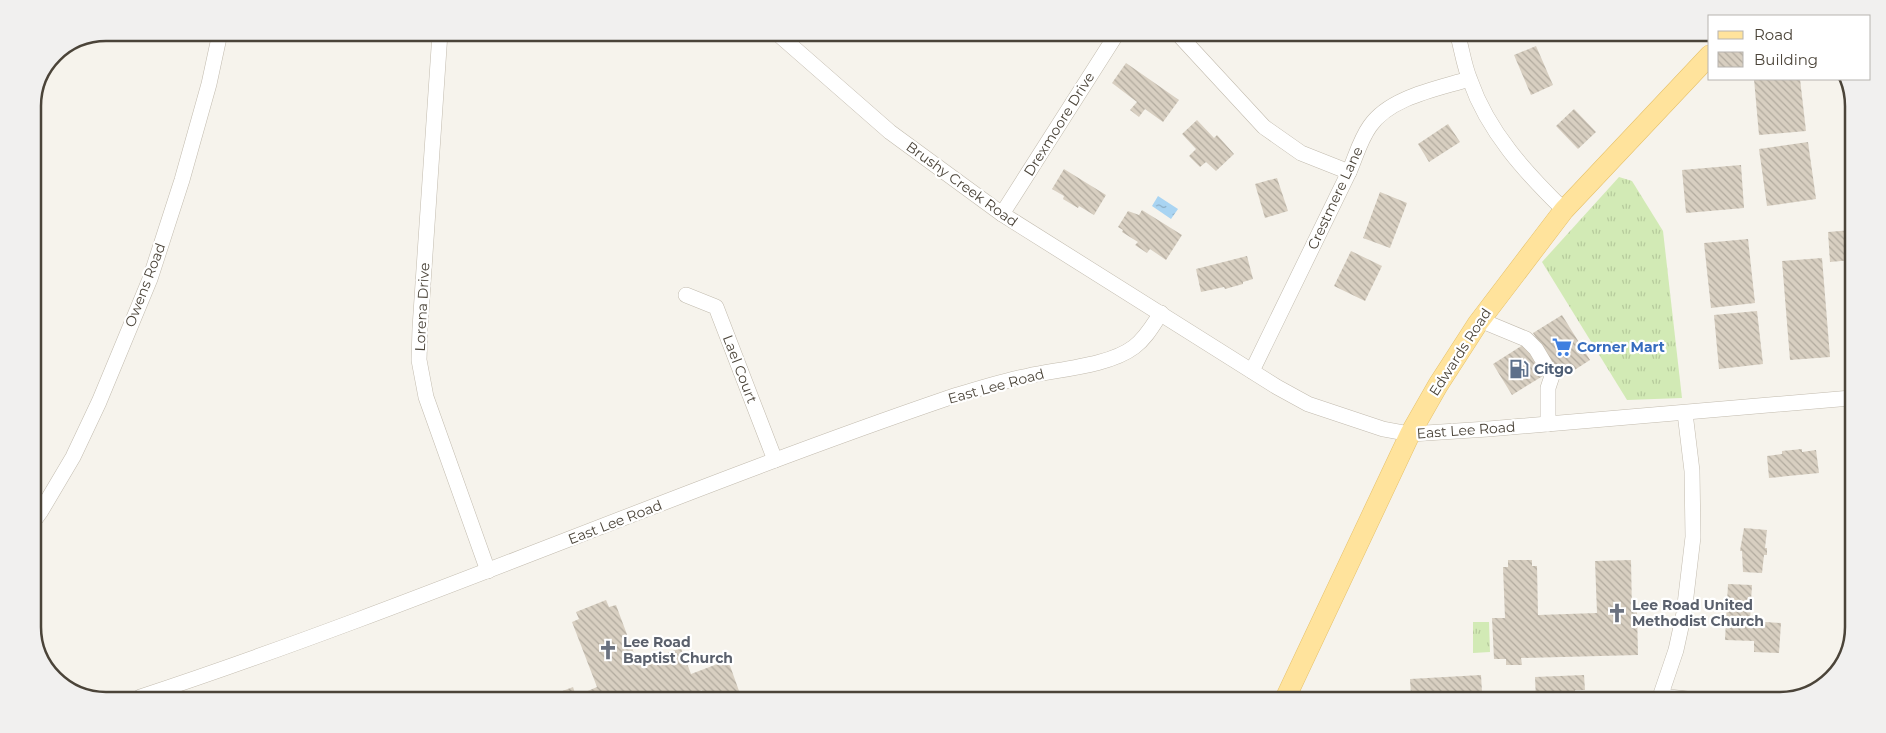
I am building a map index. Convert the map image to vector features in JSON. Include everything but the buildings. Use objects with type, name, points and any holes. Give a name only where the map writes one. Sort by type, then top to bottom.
[{"type":"main road","name":"Edwards Road","points":[[1288,692],[1410,434],[1438,385],[1480,320],[1564,210],[1708,57]]},
{"type":"street","name":"Owens Road","points":[[41,512],[72,457],[99,402],[150,279],[182,180],[209,84],[218,41]]},
{"type":"street","name":"Lorena Drive","points":[[439,41],[419,360],[426,397],[488,571]]},
{"type":"street","name":"Brushy Creek Road","points":[[786,41],[890,132],[1002,214],[1161,312]]},
{"type":"street","name":"Drexmoore Drive","points":[[1002,214],[1112,41]]},
{"type":"street","points":[[1185,41],[1264,127],[1301,153],[1350,172]]},
{"type":"street","points":[[1459,41],[1469,80],[1484,112],[1502,141],[1534,181],[1564,210]]},
{"type":"street","name":"Crestmere Lane","points":[[1252,371],[1350,172],[1363,138],[1376,119],[1399,102],[1469,80]]},
{"type":"street","name":"Lael Court","points":[[686,295],[716,307],[775,460]]},
{"type":"street","name":"East Lee Road","points":[[155,692],[488,571],[775,460],[983,387],[1105,360],[1123,354],[1145,338],[1161,312],[1252,371],[1308,404],[1383,429],[1410,434],[1845,399]]},
{"type":"street","points":[[1480,320],[1526,339],[1536,349],[1552,376],[1548,388],[1548,424]]},
{"type":"street","points":[[1661,692],[1676,650],[1682,622],[1693,537],[1692,479],[1685,413]]},
{"type":"green space","points":[[1619,177],[1632,181],[1663,231],[1682,398],[1627,400],[1542,262]]},
{"type":"green space","points":[[1473,622],[1489,622],[1490,652],[1473,653]]},
{"type":"water","points":[[1158,196],[1178,209],[1171,219],[1152,206]]},
{"type":"place","name":"Corner Mart","points":[[1562,347]]},
{"type":"place","name":"Citgo","points":[[1519,369]]},
{"type":"place","name":"Lee Road United Methodist Church","points":[[1617,613]]},
{"type":"place","name":"Lee Road Baptist Church","points":[[608,650]]}]
